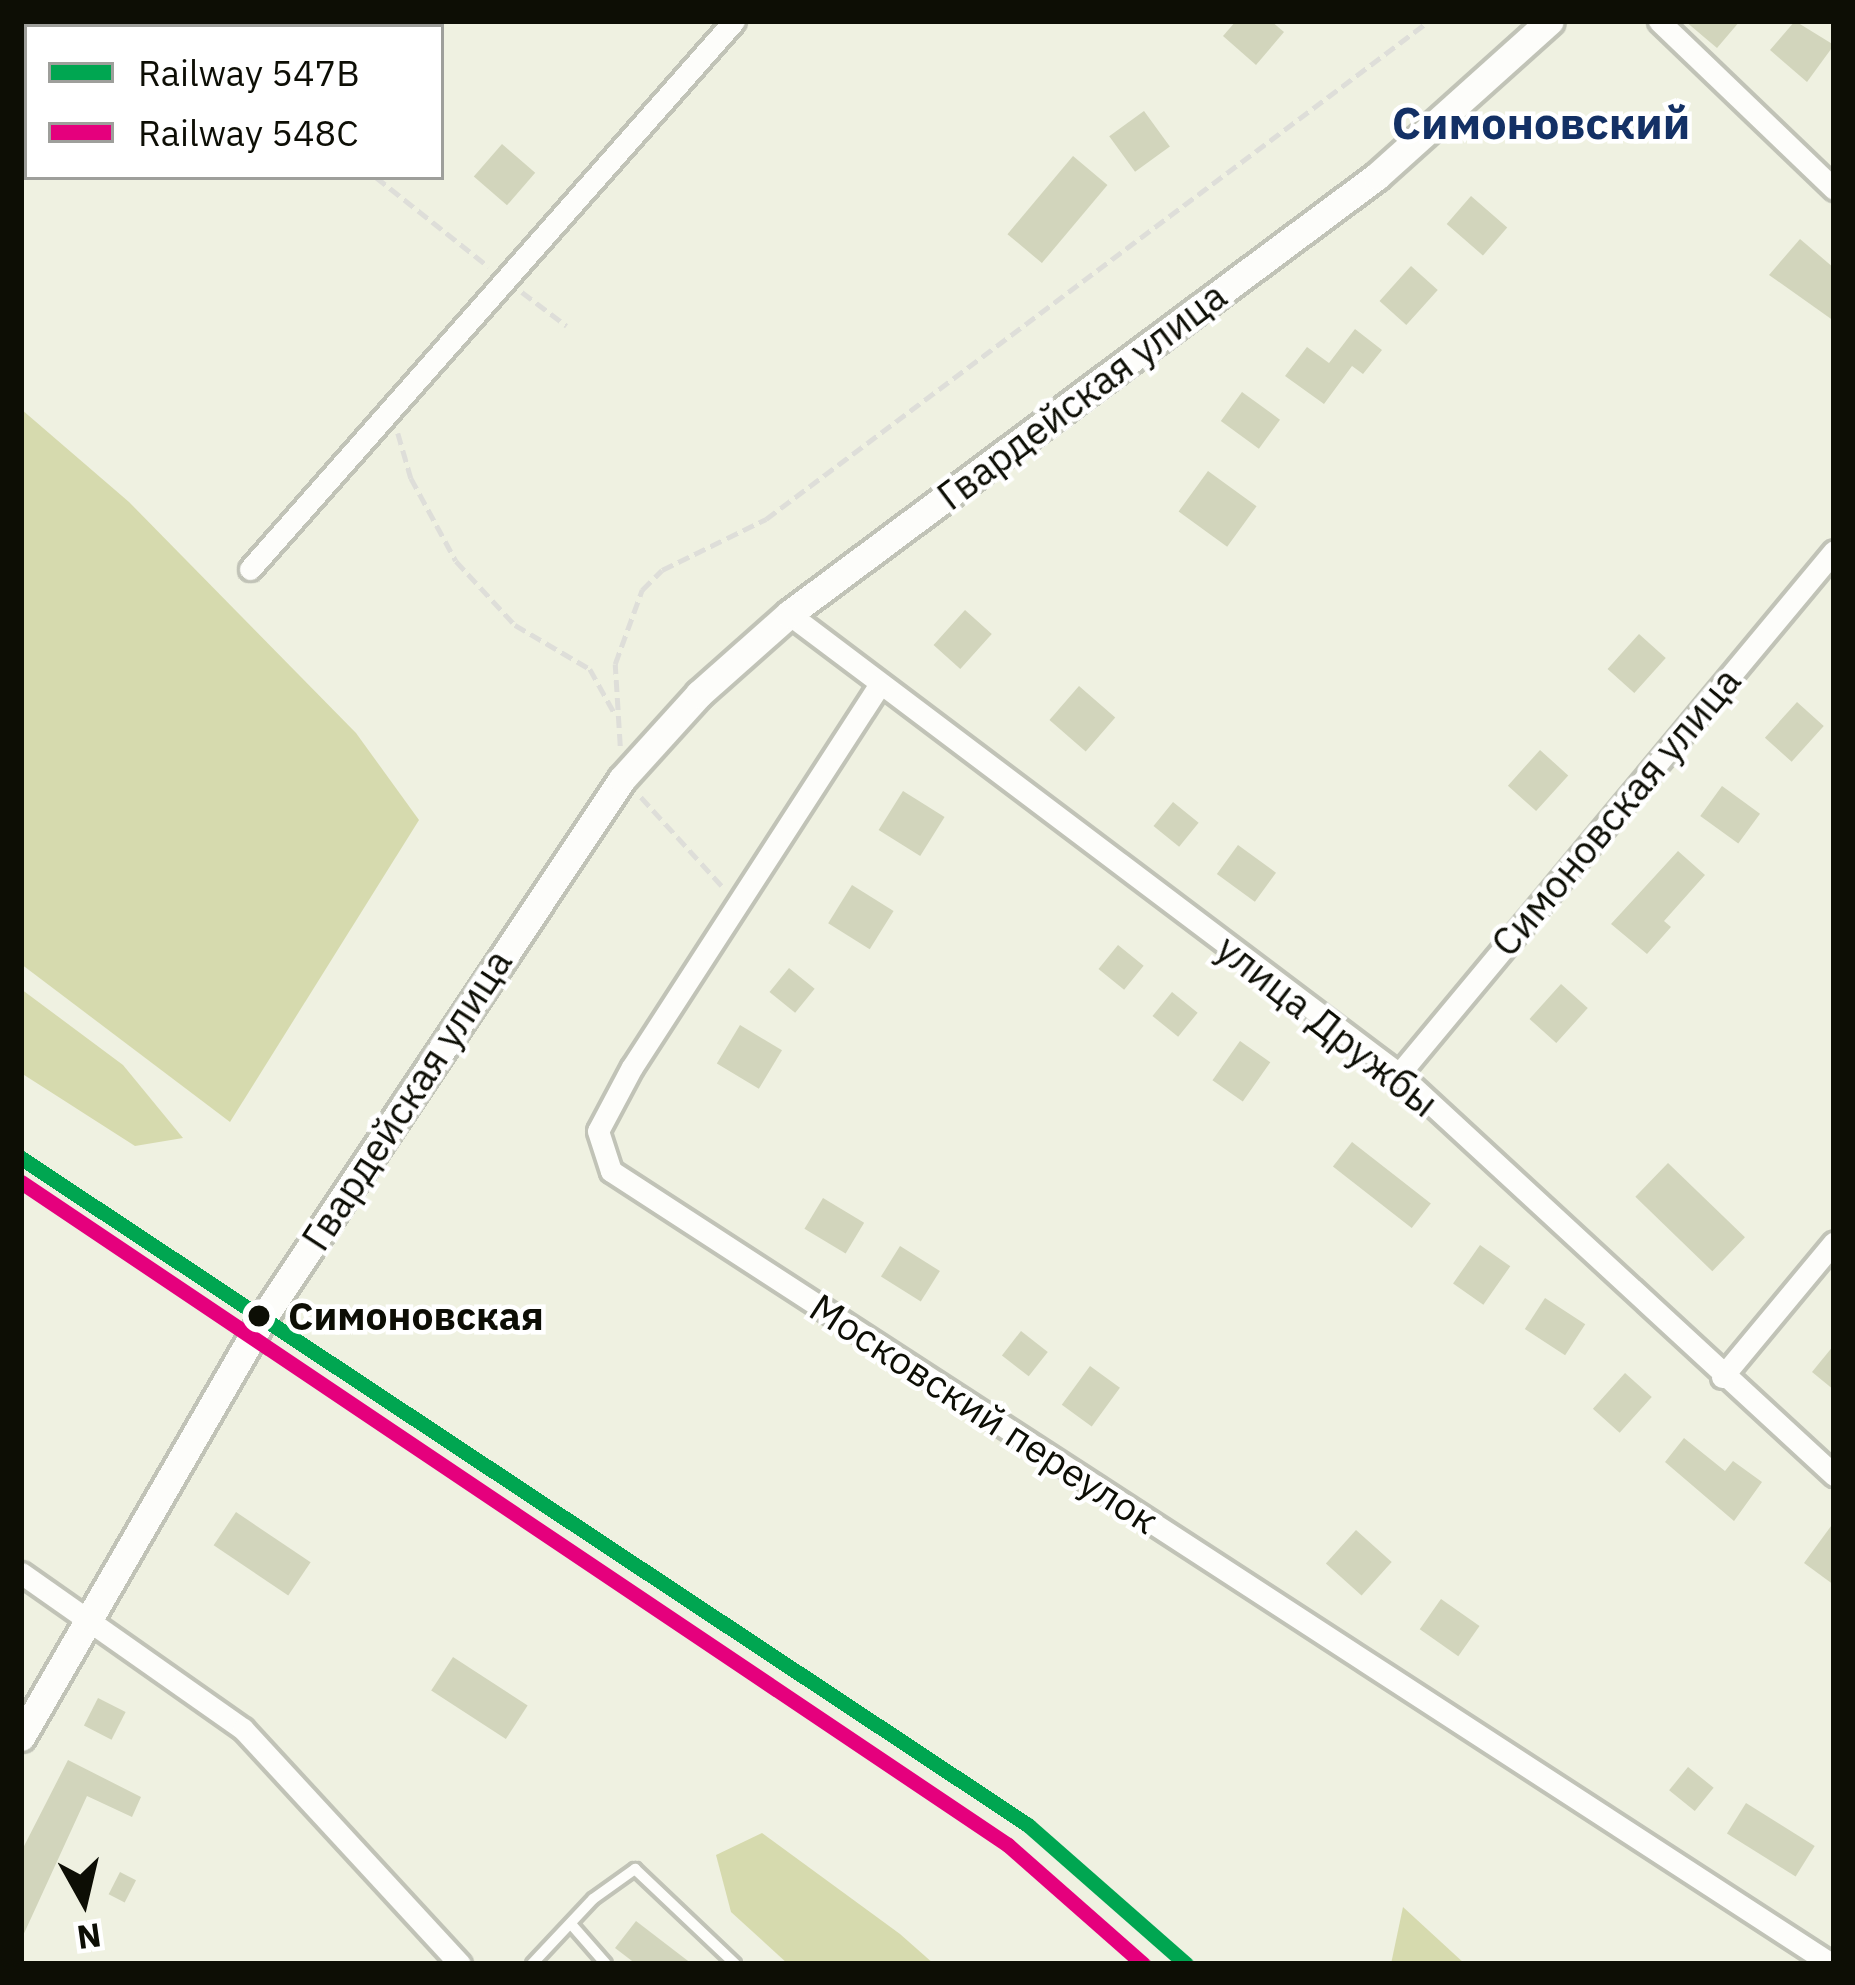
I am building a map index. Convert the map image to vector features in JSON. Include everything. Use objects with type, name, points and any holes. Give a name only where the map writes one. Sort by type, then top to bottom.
[{"type":"street","name":"Гвардейская улица","points":[[21,1738],[266,1315],[622,779],[699,694],[789,614],[1377,176],[1550,21]]},
{"type":"street","points":[[1660,21],[1834,189]]},
{"type":"street","points":[[250,568],[728,28]]},
{"type":"street","name":"Симоновская улица","points":[[1399,1074],[1834,550]]},
{"type":"street","name":"улица Дружбы","points":[[789,614],[878,687],[1399,1074],[1722,1377],[1834,1474]]},
{"type":"street","name":"Московский переулок","points":[[878,687],[598,1131],[611,1171],[1832,1964]]},
{"type":"street","points":[[1722,1377],[1834,1242]]},
{"type":"street","points":[[21,1573],[243,1729],[460,1964]]},
{"type":"lane","points":[[532,1964],[635,1869],[735,1964]]},
{"type":"lane","points":[[571,1924],[606,1964]]},
{"type":"path","points":[[736,906],[691,845],[622,779],[614,664],[642,590],[662,570],[766,519],[1429,21]]},
{"type":"path","points":[[380,180],[567,326]]},
{"type":"path","points":[[391,408],[411,478],[456,561],[514,625],[590,669],[618,718]]},
{"type":"green space","points":[[21,409],[129,502],[356,733],[419,820],[230,1122],[21,964]]},
{"type":"green space","points":[[21,989],[123,1065],[183,1138],[135,1146],[21,1073]]},
{"type":"green space","points":[[762,1833],[934,1964],[788,1964],[731,1912],[716,1855]]},
{"type":"green space","points":[[1403,1907],[1465,1964],[1391,1964]]},
{"type":"building","points":[[1236,21],[1271,21],[1284,32],[1256,65],[1223,36]]},
{"type":"building","points":[[1685,21],[1740,21],[1717,48]]},
{"type":"building","points":[[1795,21],[1834,45],[1807,82],[1770,50]]},
{"type":"building","points":[[1144,111],[1170,147],[1135,172],[1109,136]]},
{"type":"building","points":[[502,144],[535,173],[507,205],[474,176]]},
{"type":"building","points":[[1073,156],[1107,185],[1042,263],[1007,234]]},
{"type":"building","points":[[1471,196],[1507,227],[1483,255],[1447,224]]},
{"type":"building","points":[[1800,239],[1834,268],[1834,321],[1769,275]]},
{"type":"building","points":[[1411,266],[1438,290],[1406,325],[1380,301]]},
{"type":"building","points":[[1355,329],[1382,350],[1363,374],[1352,366],[1324,404],[1285,376],[1307,347],[1329,363]]},
{"type":"building","points":[[1242,392],[1280,420],[1259,449],[1221,421]]},
{"type":"building","points":[[1208,471],[1257,506],[1227,547],[1179,511]]},
{"type":"building","points":[[965,610],[992,634],[960,669],[934,645]]},
{"type":"building","points":[[1639,634],[1666,658],[1634,693],[1608,669]]},
{"type":"building","points":[[1079,686],[1115,717],[1086,751],[1049,720]]},
{"type":"building","points":[[1797,702],[1824,726],[1792,762],[1765,738]]},
{"type":"building","points":[[1540,750],[1568,775],[1536,811],[1508,786]]},
{"type":"building","points":[[1722,786],[1760,814],[1738,844],[1700,816]]},
{"type":"building","points":[[903,791],[945,817],[920,856],[879,830]]},
{"type":"building","points":[[1173,802],[1199,823],[1179,847],[1153,826]]},
{"type":"building","points":[[1238,845],[1276,873],[1255,902],[1217,874]]},
{"type":"building","points":[[1678,851],[1705,875],[1664,921],[1671,927],[1647,954],[1611,924]]},
{"type":"building","points":[[852,885],[894,911],[870,949],[828,923]]},
{"type":"building","points":[[1118,945],[1144,966],[1124,990],[1098,969]]},
{"type":"building","points":[[789,968],[815,989],[795,1013],[769,992]]},
{"type":"building","points":[[1561,984],[1588,1008],[1556,1043],[1530,1019]]},
{"type":"building","points":[[1172,992],[1198,1013],[1178,1037],[1152,1016]]},
{"type":"building","points":[[740,1025],[782,1050],[759,1089],[717,1064]]},
{"type":"building","points":[[1240,1041],[1270,1062],[1243,1102],[1212,1080]]},
{"type":"building","points":[[1352,1142],[1431,1204],[1412,1228],[1333,1166]]},
{"type":"building","points":[[1668,1163],[1745,1237],[1712,1271],[1635,1197]]},
{"type":"building","points":[[823,1198],[864,1223],[846,1254],[804,1229]]},
{"type":"building","points":[[1480,1245],[1510,1266],[1483,1305],[1453,1284]]},
{"type":"building","points":[[900,1246],[940,1271],[921,1301],[881,1277]]},
{"type":"building","points":[[1545,1298],[1585,1324],[1565,1355],[1525,1329]]},
{"type":"building","points":[[1021,1331],[1048,1352],[1029,1376],[1002,1355]]},
{"type":"building","points":[[1834,1345],[1834,1390],[1812,1372]]},
{"type":"building","points":[[1090,1366],[1120,1388],[1092,1427],[1062,1405]]},
{"type":"building","points":[[1625,1373],[1652,1397],[1620,1433],[1593,1409]]},
{"type":"building","points":[[1684,1438],[1725,1471],[1733,1461],[1762,1482],[1734,1521],[1665,1462]]},
{"type":"building","points":[[236,1512],[311,1562],[288,1595],[214,1545]]},
{"type":"building","points":[[1834,1522],[1834,1585],[1804,1563]]},
{"type":"building","points":[[1356,1530],[1392,1562],[1362,1596],[1326,1563]]},
{"type":"building","points":[[1441,1599],[1480,1626],[1458,1656],[1420,1629]]},
{"type":"building","points":[[453,1657],[528,1705],[506,1739],[431,1691]]},
{"type":"building","points":[[98,1698],[126,1712],[112,1740],[84,1726]]},
{"type":"building","points":[[68,1760],[141,1797],[132,1817],[87,1796],[21,1940],[21,1852]]},
{"type":"building","points":[[1688,1767],[1714,1788],[1695,1811],[1669,1790]]},
{"type":"building","points":[[1746,1803],[1815,1846],[1796,1876],[1727,1834]]},
{"type":"building","points":[[120,1872],[136,1880],[125,1902],[109,1894]]},
{"type":"building","points":[[636,1921],[692,1964],[636,1964],[615,1948]]},
{"type":"rail line","name":"547В","points":[[21,1158],[1028,1825],[1186,1964]]},
{"type":"rail line","name":"548С","points":[[21,1182],[1008,1845],[1143,1964]]},
{"type":"place","name":"Симоновская","points":[[259,1316]]},
{"type":"district","name":"Симоновский","points":[[1541,123]]}]
